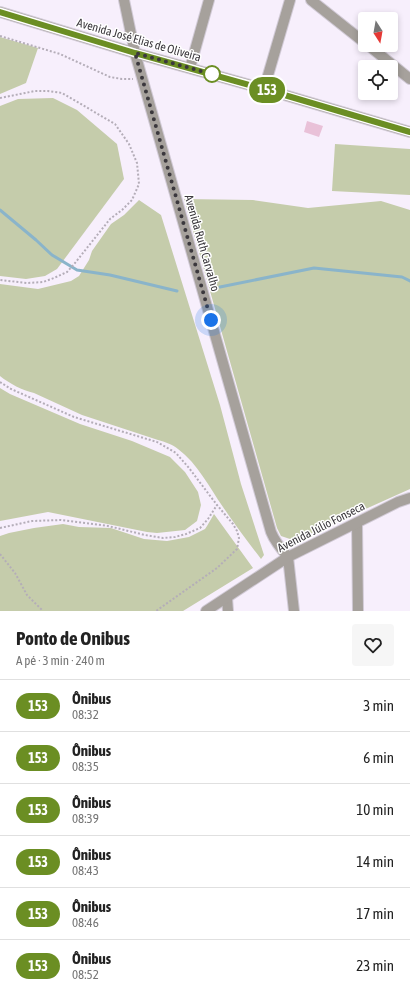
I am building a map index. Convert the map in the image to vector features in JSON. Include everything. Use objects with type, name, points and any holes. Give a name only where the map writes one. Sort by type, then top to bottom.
[{"type":"street","name":"Avenida Ruth Carvalho","points":[[124,0],[135,53],[271,532],[275,542],[288,557]]},
{"type":"street","points":[[190,68],[209,0]]},
{"type":"street","points":[[264,89],[290,0]]},
{"type":"street","points":[[311,0],[358,37]]},
{"type":"street","name":"Avenida José Elias de Oliveira","points":[[0,12],[135,53],[410,132]]},
{"type":"street","points":[[377,52],[410,79]]},
{"type":"street","name":"Avenida Júlio Fonseca","points":[[206,611],[288,557],[398,502],[410,498]]},
{"type":"street","points":[[357,523],[358,611]]},
{"type":"street","points":[[288,557],[294,611]]},
{"type":"street","points":[[227,598],[228,611]]},
{"type":"path","points":[[0,36],[60,54],[110,77],[122,79],[142,78]]},
{"type":"path","points":[[0,98],[35,91],[62,93],[115,124],[129,144],[135,157],[139,184],[132,200],[110,220],[66,272],[43,282],[27,283],[0,280]]},
{"type":"path","points":[[0,382],[11,389],[74,417],[157,442],[176,453],[233,524],[239,538],[237,549],[217,568],[156,611]]},
{"type":"path","points":[[0,528],[32,520],[61,520],[108,526],[163,538],[175,537],[200,528],[217,505]]},
{"type":"path","points":[[0,554],[15,573],[27,594],[42,611]]},
{"type":"green space","points":[[0,37],[38,48],[26,83],[0,94]]},
{"type":"green space","points":[[53,98],[77,110],[117,144],[124,179],[57,269],[45,276],[26,279],[0,276],[0,106],[18,99]]},
{"type":"green space","points":[[335,144],[410,149],[410,195],[332,191]]},
{"type":"green space","points":[[184,199],[253,200],[308,208],[381,201],[410,210],[410,489],[310,534],[290,539],[281,536],[277,528]]},
{"type":"green space","points":[[139,200],[161,215],[220,405],[241,484],[264,555],[261,559],[232,520],[203,476],[192,462],[176,447],[166,442],[82,415],[16,386],[0,376],[0,284],[38,289],[71,281],[79,276],[89,260],[92,251],[111,224],[124,215]]},
{"type":"green space","points":[[0,388],[10,394],[80,424],[132,441],[170,457],[185,472],[198,492],[201,505],[197,521],[185,530],[157,533],[48,512],[0,521]]},
{"type":"green space","points":[[214,514],[253,568],[183,611],[0,611],[0,536],[34,528],[63,524],[79,527],[111,528],[144,539],[167,541],[189,537],[205,529]]},
{"type":"building","points":[[307,121],[323,126],[319,137],[304,132]]},
{"type":"waterway","points":[[0,210],[52,255],[77,270],[110,275],[177,291]]},
{"type":"waterway","points":[[220,287],[314,268],[402,277],[410,281]]},
{"type":"bus line","name":"153","points":[[0,12],[135,53],[410,132]]},
{"type":"route","points":[[211,320],[135,53],[212,74]]}]
